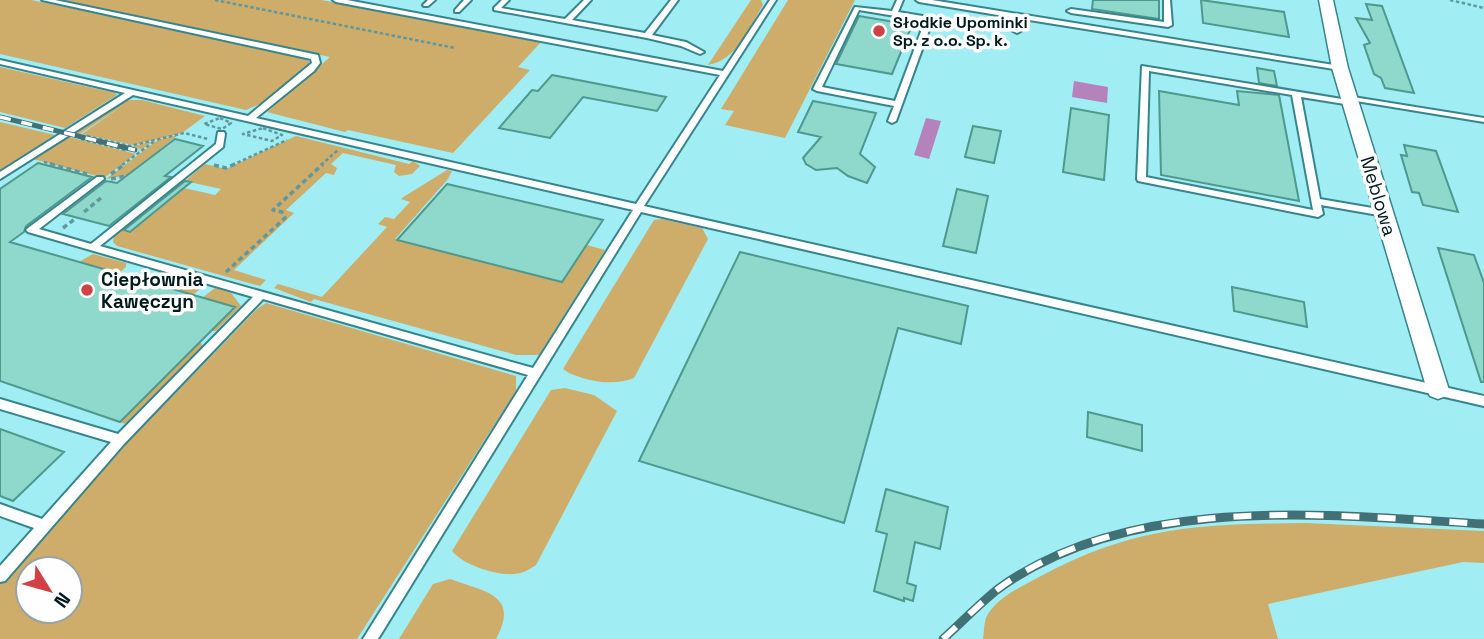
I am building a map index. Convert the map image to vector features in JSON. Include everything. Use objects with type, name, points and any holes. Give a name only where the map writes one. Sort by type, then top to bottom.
[{"type":"street","name":"Meblowa","points":[[1326,0],[1340,68],[1438,390]]},
{"type":"lane","points":[[45,0],[315,57],[316,62],[311,69],[248,119]]},
{"type":"lane","points":[[336,0],[725,74]]},
{"type":"lane","points":[[452,0],[467,1]]},
{"type":"lane","points":[[506,0],[496,9],[648,36],[683,44],[700,52]]},
{"type":"lane","points":[[566,22],[588,0]]},
{"type":"lane","points":[[648,36],[676,0]]},
{"type":"lane","points":[[370,639],[639,207],[773,0]]},
{"type":"lane","points":[[894,14],[900,0]]},
{"type":"lane","points":[[919,0],[1340,68]]},
{"type":"lane","points":[[1069,24],[1068,8],[1168,25],[1167,0]]},
{"type":"lane","points":[[457,11],[467,1]]},
{"type":"lane","points":[[892,121],[929,19],[857,8],[817,89],[898,104]]},
{"type":"lane","points":[[1017,31],[1020,16]]},
{"type":"lane","points":[[0,62],[1484,401]]},
{"type":"lane","points":[[1296,94],[1318,214],[1141,179],[1145,68],[1296,94],[1484,120]]},
{"type":"lane","points":[[0,176],[132,92]]},
{"type":"lane","points":[[93,247],[220,145],[220,134]]},
{"type":"lane","points":[[99,179],[31,230],[536,373]]},
{"type":"lane","points":[[1316,201],[1384,214]]},
{"type":"lane","points":[[0,576],[120,440],[261,295]]},
{"type":"lane","points":[[3,408],[120,440]]},
{"type":"lane","points":[[0,510],[44,526]]},
{"type":"path","points":[[215,0],[455,48]]},
{"type":"path","points":[[1450,0],[1484,8]]},
{"type":"path","points":[[65,133],[125,150],[130,146],[184,133]]},
{"type":"path","points":[[205,162],[226,168],[292,137]]},
{"type":"path","points":[[28,158],[104,180],[157,140]]},
{"type":"path","points":[[222,276],[285,218],[282,212],[273,210],[343,145],[332,143]]},
{"type":"path","points":[[84,212],[101,198]]},
{"type":"shaded area","points":[[0,0],[31,0],[271,49],[304,56],[311,64],[265,102],[246,110],[0,54]]},
{"type":"shaded area","points":[[56,0],[321,0],[542,41],[518,67],[530,70],[453,153],[348,130],[345,132],[267,112],[330,57]]},
{"type":"shaded area","points":[[751,0],[761,0],[763,5],[747,33],[727,57],[708,65]]},
{"type":"shaded area","points":[[788,0],[855,0],[785,138],[725,125],[734,111],[721,109]]},
{"type":"shaded area","points":[[0,67],[117,95],[65,128],[0,112]]},
{"type":"shaded area","points":[[1074,81],[1108,87],[1107,103],[1072,97]]},
{"type":"shaded area","points":[[142,100],[205,116],[182,133],[133,145],[82,134],[129,101],[80,134],[71,132],[123,101]]},
{"type":"shaded area","points":[[926,118],[941,121],[929,159],[914,155]]},
{"type":"shaded area","points":[[0,122],[55,135],[0,171]]},
{"type":"shaded area","points":[[178,135],[128,175],[106,179],[158,140]]},
{"type":"shaded area","points":[[65,136],[136,154],[104,178],[33,159]]},
{"type":"shaded area","points":[[296,136],[409,164],[413,161],[420,166],[412,174],[399,176],[394,172],[396,165],[343,153],[331,164],[337,168],[334,175],[326,173],[286,210],[294,213],[234,270],[266,280],[260,286],[117,246],[113,242],[114,236],[121,229],[130,231],[184,188],[215,195],[221,189],[185,181],[205,164],[226,169]]},
{"type":"shaded area","points":[[153,141],[137,153],[141,149],[131,147]]},
{"type":"shaded area","points":[[447,170],[452,171],[448,179],[395,239],[562,282],[587,245],[605,250],[539,355],[516,355],[314,299],[311,302],[274,288],[278,284],[322,297],[387,227],[378,224],[385,217],[394,219],[410,202],[401,199]]},
{"type":"shaded area","points":[[662,219],[702,228],[708,239],[634,378],[602,382],[569,373],[563,369],[654,220]]},
{"type":"shaded area","points":[[93,254],[126,263],[126,267],[119,273],[79,262]]},
{"type":"shaded area","points":[[170,275],[201,285],[201,288],[193,295],[156,284]]},
{"type":"shaded area","points":[[215,288],[231,293],[241,306],[216,331],[211,331],[235,307],[202,298]]},
{"type":"shaded area","points":[[266,303],[516,376],[516,391],[357,639],[0,639],[0,584],[14,569],[14,625],[84,625],[84,555],[26,555],[131,439],[257,309]]},
{"type":"shaded area","points":[[200,342],[203,346],[125,424],[120,422]]},
{"type":"shaded area","points":[[565,388],[594,395],[617,411],[536,565],[522,572],[503,574],[465,561],[452,551],[551,390]]},
{"type":"shaded area","points":[[1306,523],[1484,531],[1484,563],[1463,562],[1268,604],[1278,639],[983,639],[986,618],[1002,599],[1041,576],[1107,546],[1139,537],[1201,527]]},
{"type":"shaded area","points":[[450,579],[486,592],[501,604],[504,612],[496,639],[399,639],[433,584]]},
{"type":"building","points":[[1093,0],[1159,0],[1159,19],[1092,9]]},
{"type":"building","points":[[1201,0],[1284,12],[1289,37],[1203,23]]},
{"type":"building","points":[[1366,4],[1382,6],[1414,93],[1385,88],[1381,78],[1374,74],[1364,45],[1370,43],[1356,18],[1372,20]]},
{"type":"building","points":[[859,16],[912,25],[892,74],[836,64]]},
{"type":"building","points":[[1257,68],[1274,71],[1277,86],[1259,83]]},
{"type":"building","points":[[552,75],[666,97],[657,111],[583,97],[550,138],[499,128],[532,90],[538,91]]},
{"type":"building","points":[[1159,91],[1239,105],[1237,91],[1279,95],[1299,201],[1161,175]]},
{"type":"building","points":[[813,101],[876,113],[860,154],[875,167],[867,183],[848,176],[837,168],[816,170],[806,164],[803,158],[821,137],[798,132]]},
{"type":"building","points":[[1071,108],[1109,115],[1104,180],[1063,172]]},
{"type":"building","points":[[973,126],[1001,131],[994,163],[965,157]]},
{"type":"building","points":[[175,139],[203,146],[165,176],[171,177],[109,226],[63,214],[106,181],[117,183]]},
{"type":"building","points":[[1404,145],[1436,151],[1458,212],[1423,205],[1419,193],[1412,192],[1401,155],[1407,156]]},
{"type":"building","name":"Ciepłownia Kawęczyn","points":[[38,163],[92,177],[26,226],[24,232],[10,242],[235,307],[120,422],[0,381],[0,189]]},
{"type":"building","points":[[185,181],[191,182],[130,232],[124,230]]},
{"type":"building","points":[[447,184],[603,220],[562,282],[397,240]]},
{"type":"building","points":[[957,189],[988,196],[976,253],[943,246]]},
{"type":"building","points":[[1438,248],[1474,255],[1484,283],[1484,382],[1481,382]]},
{"type":"building","points":[[740,252],[968,306],[961,344],[898,328],[844,523],[639,461]]},
{"type":"building","points":[[1232,287],[1304,302],[1307,327],[1234,311]]},
{"type":"building","points":[[1088,412],[1142,425],[1142,451],[1087,437]]},
{"type":"building","points":[[0,429],[64,452],[13,501],[0,496]]},
{"type":"building","points":[[886,489],[948,507],[940,549],[915,542],[907,583],[916,586],[913,601],[904,598],[904,601],[874,591],[887,534],[876,531]]},
{"type":"railway","points":[[0,117],[135,150]]},
{"type":"railway","points":[[943,639],[998,589],[1051,558],[1108,537],[1169,523],[1297,515],[1484,524]]},
{"type":"place","name":"Słodkie Upominki Sp. z o.o. Sp. k.","points":[[879,31]]},
{"type":"place","name":"Ciepłownia Kawęczyn","points":[[87,290]]}]
